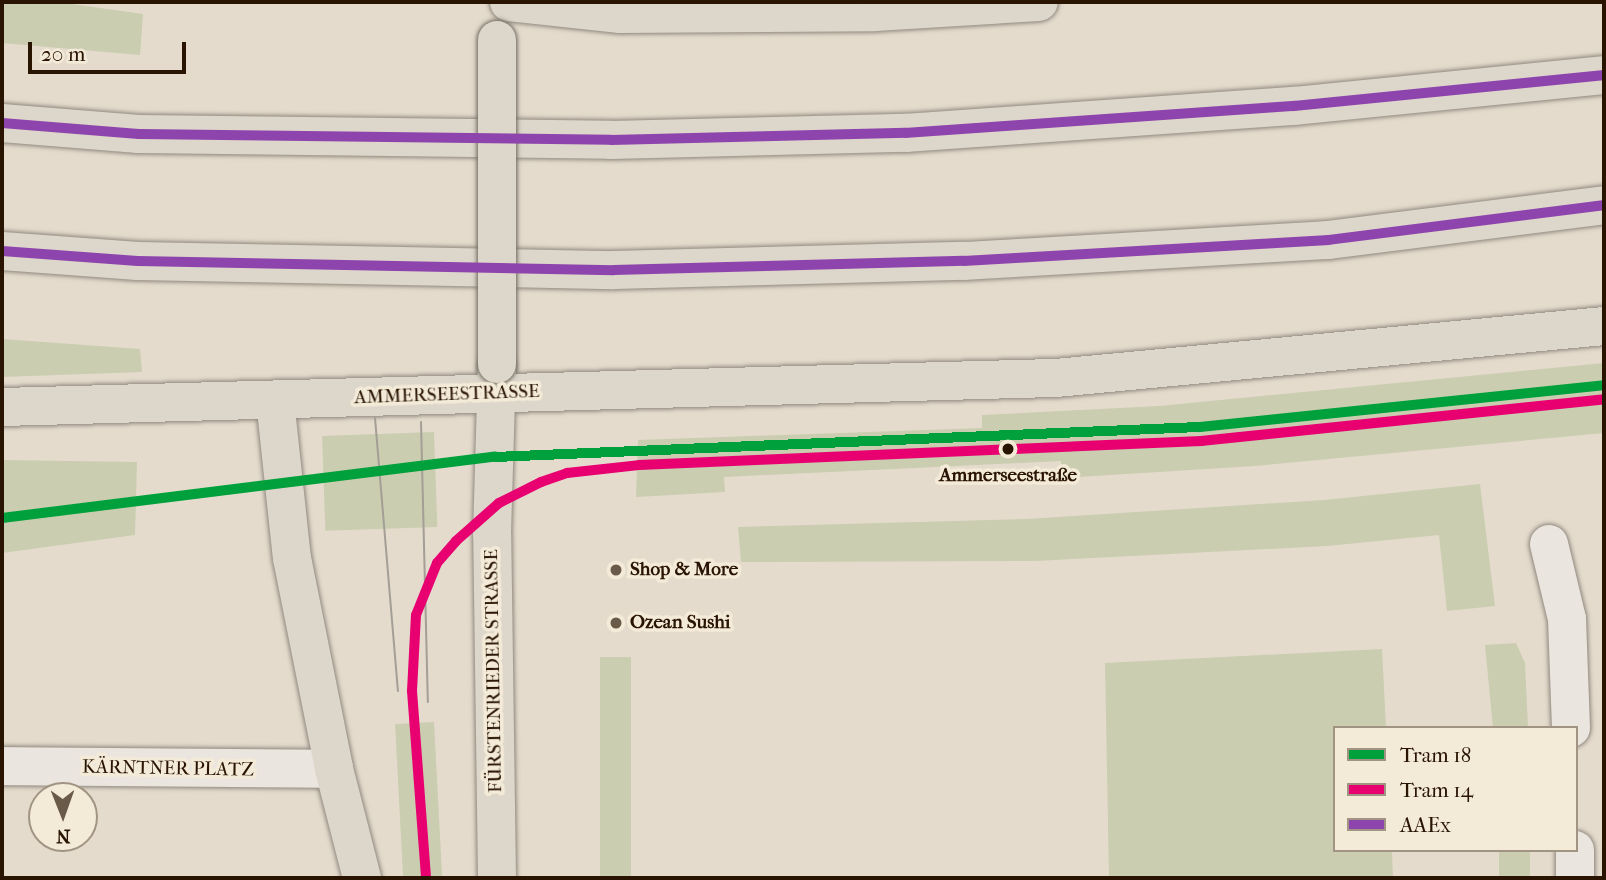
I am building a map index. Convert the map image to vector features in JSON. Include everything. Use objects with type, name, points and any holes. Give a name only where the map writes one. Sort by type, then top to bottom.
[{"type":"main road","name":"FÜRSTENRIEDER STRASSE","points":[[497,2],[497,379],[492,534],[497,878]]},
{"type":"main road","points":[[509,2],[634,14],[875,12],[1039,2]]},
{"type":"main road","points":[[2,124],[139,134],[611,140],[906,133],[1294,106],[1604,75]]},
{"type":"main road","points":[[2,251],[138,261],[614,270],[964,261],[1328,240],[1604,205]]},
{"type":"main road","name":"AMMERSEESTRASSE","points":[[2,407],[275,400],[497,379],[1056,378],[1604,326]]},
{"type":"main road","points":[[275,400],[292,558],[334,769],[362,878]]},
{"type":"street","points":[[1549,544],[1567,619],[1571,726]]},
{"type":"street","name":"KÄRNTNER PLATZ","points":[[2,766],[334,769]]},
{"type":"street","points":[[1574,852],[1575,878]]},
{"type":"green space","points":[[2,2],[57,2],[143,14],[140,55],[2,43]]},
{"type":"green space","points":[[2,339],[140,349],[142,372],[2,377]]},
{"type":"green space","points":[[1604,363],[1604,433],[1255,466],[1062,478],[1061,461],[724,477],[725,492],[636,497],[638,440],[982,428],[982,415],[1159,406]]},
{"type":"green space","points":[[434,432],[437,527],[325,531],[322,436]]},
{"type":"green space","points":[[2,460],[137,462],[135,535],[2,553]]},
{"type":"green space","points":[[1480,484],[1495,606],[1447,611],[1439,535],[1327,546],[1035,561],[741,562],[738,527],[1027,519],[1324,500]]},
{"type":"green space","points":[[1516,643],[1525,663],[1528,726],[1493,726],[1485,645]]},
{"type":"green space","points":[[1382,649],[1386,726],[1333,726],[1333,852],[1392,852],[1393,878],[1109,878],[1105,663]]},
{"type":"green space","points":[[600,657],[631,657],[631,878],[600,878]]},
{"type":"green space","points":[[434,722],[442,878],[403,878],[395,724]]},
{"type":"green space","points":[[1499,852],[1530,852],[1530,878],[1499,878]]},
{"type":"tram line","name":"18","points":[[2,518],[495,457],[1200,427],[1604,385]]},
{"type":"tram line","name":"14","points":[[426,877],[412,691],[416,615],[437,563],[456,541],[499,503],[541,482],[567,473],[639,465],[1201,441],[1604,399]]},
{"type":"tram line","points":[[375,418],[398,691]]},
{"type":"tram line","points":[[421,422],[428,702]]},
{"type":"transit line","name":"AAEx","points":[[2,123],[139,134],[611,140],[906,133],[1294,106],[1604,75]]},
{"type":"transit line","name":"AAEx","points":[[2,251],[138,261],[614,270],[964,261],[1328,240],[1604,205]]},
{"type":"place","name":"Ammerseestraße","points":[[1008,449]]},
{"type":"place","name":"Shop & More","points":[[616,570]]},
{"type":"place","name":"Ozean Sushi","points":[[616,623]]}]
